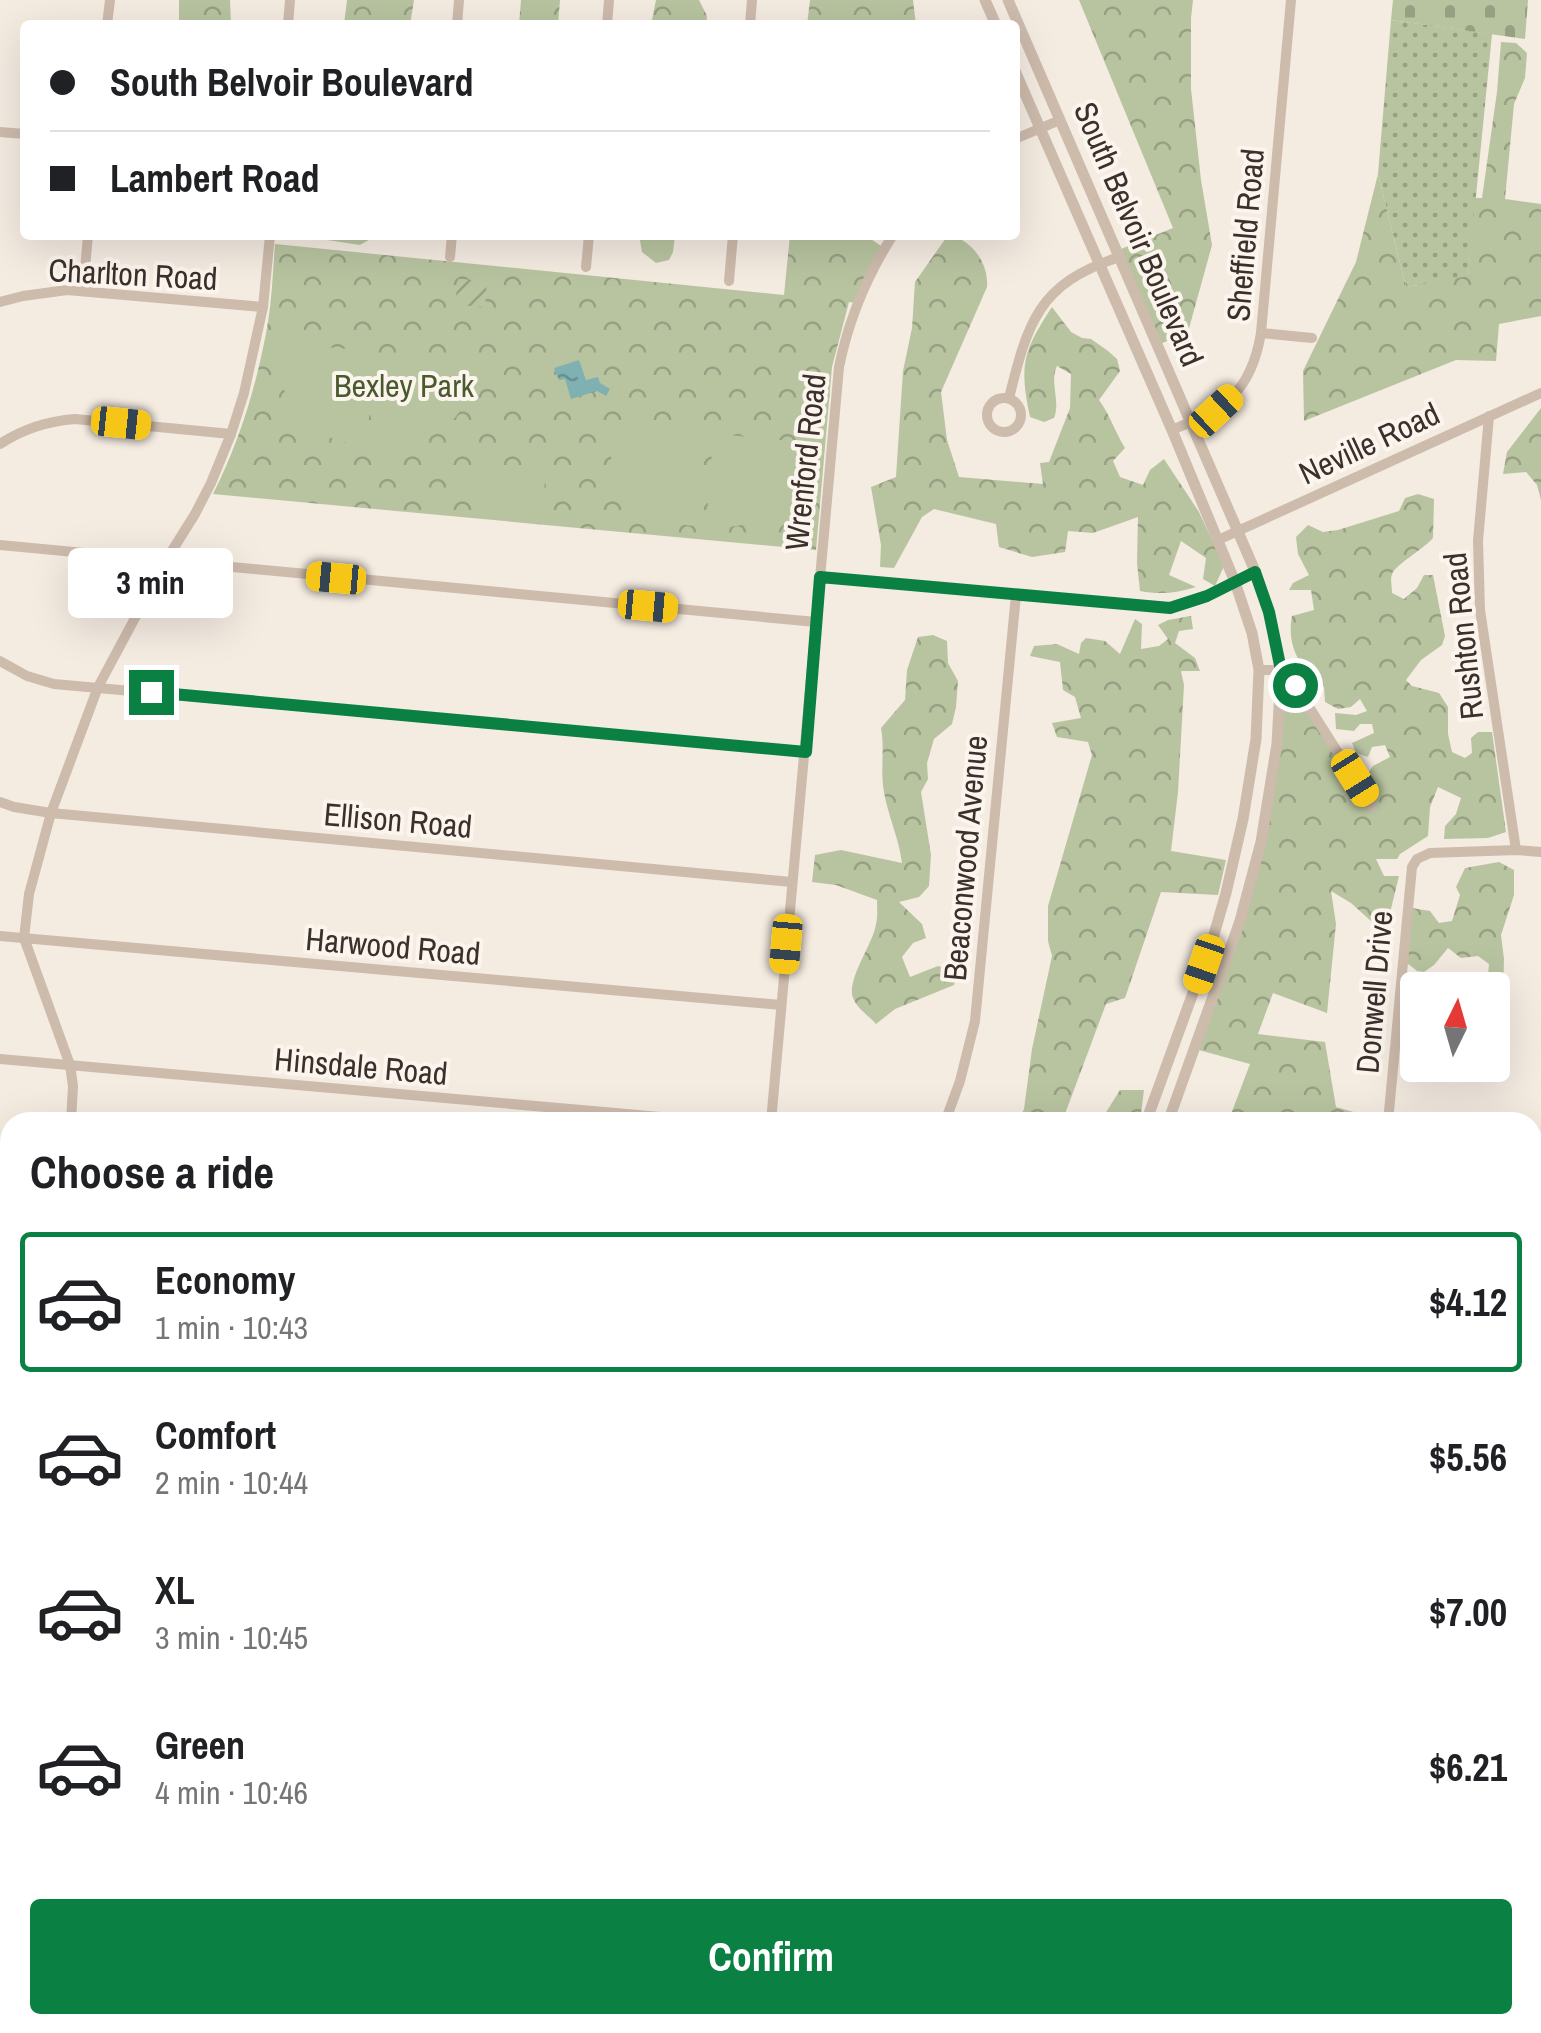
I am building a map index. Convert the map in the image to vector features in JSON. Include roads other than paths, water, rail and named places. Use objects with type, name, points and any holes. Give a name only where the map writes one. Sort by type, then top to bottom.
[{"type":"street","name":"Sheffield Road","points":[[1172,430],[1216,411],[1243,386],[1257,359],[1291,0]]},
{"type":"street","name":"South Belvoir Boulevard","points":[[1020,28],[1255,572],[1269,612],[1281,670],[1277,744],[1261,842],[1222,976],[1172,1112]]},
{"type":"street","name":"South Belvoir Boulevard","points":[[1020,82],[1218,540],[1252,633],[1259,670],[1256,738],[1226,893],[1214,938],[1150,1112]]},
{"type":"street","points":[[1020,137],[1060,120]]},
{"type":"street","points":[[83,291],[88,240]]},
{"type":"street","points":[[72,1112],[70,1065],[24,938],[28,894],[50,813],[98,688],[211,483],[231,434],[264,307],[270,240]]},
{"type":"street","points":[[450,257],[452,240]]},
{"type":"street","points":[[586,267],[589,240]]},
{"type":"street","points":[[729,280],[733,240]]},
{"type":"street","name":"Wrenford Road","points":[[772,1112],[839,367],[858,298],[890,240]]},
{"type":"street","points":[[1009,398],[1022,344],[1038,311],[1066,280],[1119,257]]},
{"type":"street","name":"Charlton Road","points":[[0,302],[44,292],[83,291],[264,307]]},
{"type":"street","points":[[1261,332],[1312,338]]},
{"type":"street","name":"Neville Road","points":[[1218,540],[1541,393]]},
{"type":"street","name":"Rushton Road","points":[[1489,416],[1478,541],[1480,610],[1516,850]]},
{"type":"street","points":[[0,444],[26,429],[75,419],[231,434]]},
{"type":"street","points":[[0,546],[816,622]]},
{"type":"street","points":[[820,577],[1170,608],[1207,596],[1255,572]]},
{"type":"street","name":"Beaconwood Avenue","points":[[949,1112],[975,1022],[1016,594]]},
{"type":"street","points":[[0,661],[45,682],[98,688],[806,752]]},
{"type":"street","points":[[1259,670],[1281,670],[1302,694],[1372,806]]},
{"type":"street","name":"Ellison Road","points":[[0,802],[50,813],[792,882]]},
{"type":"street","points":[[1516,850],[1541,852]]},
{"type":"street","name":"Donwell Drive","points":[[1389,1112],[1412,867],[1417,859],[1430,854],[1516,850]]},
{"type":"street","name":"Harwood Road","points":[[0,936],[781,1005]]},
{"type":"street","name":"Hinsdale Road","points":[[0,1059],[603,1112]]},
{"type":"water","points":[[579,360],[586,380],[598,377],[610,389],[606,396],[597,391],[571,399],[565,379],[559,380],[554,368]]},
{"type":"park label","name":"Bexley Park","points":[[404,385]]}]
